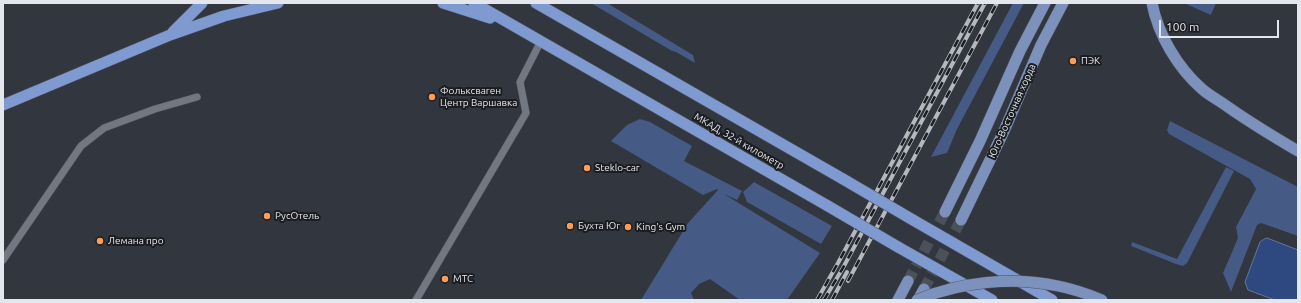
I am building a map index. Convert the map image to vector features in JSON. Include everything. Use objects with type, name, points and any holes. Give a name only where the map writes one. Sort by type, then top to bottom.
[{"type":"highway","points":[[170,35],[202,3]]},
{"type":"highway","points":[[3,105],[170,35],[224,16],[278,3]]},
{"type":"highway","points":[[443,3],[471,11],[505,24],[541,42]]},
{"type":"highway","name":"МКАД, 32-й километр","points":[[474,3],[992,300]]},
{"type":"highway","name":"МКАД, 32-й километр","points":[[536,3],[1052,300]]},
{"type":"main road","name":"Юго-Восточная хорда","points":[[945,212],[983,134],[1020,51],[1045,3]]},
{"type":"main road","name":"Юго-Восточная хорда","points":[[961,220],[1001,138],[1041,45],[1063,3]]},
{"type":"main road","points":[[1152,3],[1164,39],[1182,67],[1202,89],[1260,129],[1298,151]]},
{"type":"main road","points":[[898,300],[908,281]]},
{"type":"main road","points":[[918,300],[936,293],[973,285],[1013,281],[1043,283],[1059,286],[1102,300]]},
{"type":"main road","points":[[918,300],[924,290]]},
{"type":"street","points":[[416,300],[526,113],[520,82],[541,42]]},
{"type":"street","points":[[3,260],[81,146],[104,128],[155,109],[197,98]]},
{"type":"shaded area","points":[[591,3],[607,3],[693,55],[695,63],[672,51]]},
{"type":"shaded area","points":[[1013,3],[1024,3],[957,129],[947,153],[931,157]]},
{"type":"shaded area","points":[[1184,3],[1216,3],[1211,15]]},
{"type":"shaded area","points":[[640,119],[650,122],[692,146],[684,161],[742,191],[737,200],[724,194],[820,253],[787,300],[740,300],[710,279],[699,284],[691,293],[694,300],[641,300],[688,223],[718,190],[717,189],[703,195],[611,141],[627,125]]},
{"type":"shaded area","points":[[1170,121],[1298,187],[1298,236],[1261,223],[1257,225],[1231,292],[1223,273],[1238,238],[1236,227],[1256,189],[1250,179],[1169,134],[1167,130]]},
{"type":"shaded area","points":[[1226,167],[1234,171],[1187,263],[1183,266],[1176,264],[1131,246],[1132,242],[1177,259]]},
{"type":"shaded area","points":[[754,182],[832,226],[821,244],[747,202],[743,192]]},
{"type":"shaded area","points":[[1267,238],[1298,250],[1298,300],[1275,300],[1248,290],[1245,282],[1260,242]]},
{"type":"tunnel","points":[[908,281],[945,212]]},
{"type":"tunnel","points":[[924,289],[961,220]]},
{"type":"railway","points":[[817,300],[978,3]]},
{"type":"railway","points":[[824,300],[844,266],[985,3]]},
{"type":"railway","points":[[848,281],[997,3]]},
{"type":"railway","points":[[832,300],[847,272]]},
{"type":"place","name":"ПЭК","points":[[1073,61]]},
{"type":"place","name":"Фольксваген Центр Варшавка","points":[[432,97]]},
{"type":"place","name":"Steklo-car","points":[[587,168]]},
{"type":"place","name":"РусОтель","points":[[267,216]]},
{"type":"place","name":"Бухта Юг","points":[[570,226]]},
{"type":"place","name":"King's Gym","points":[[628,227]]},
{"type":"place","name":"Лемана про","points":[[100,241]]},
{"type":"place","name":"МТС","points":[[445,279]]}]
